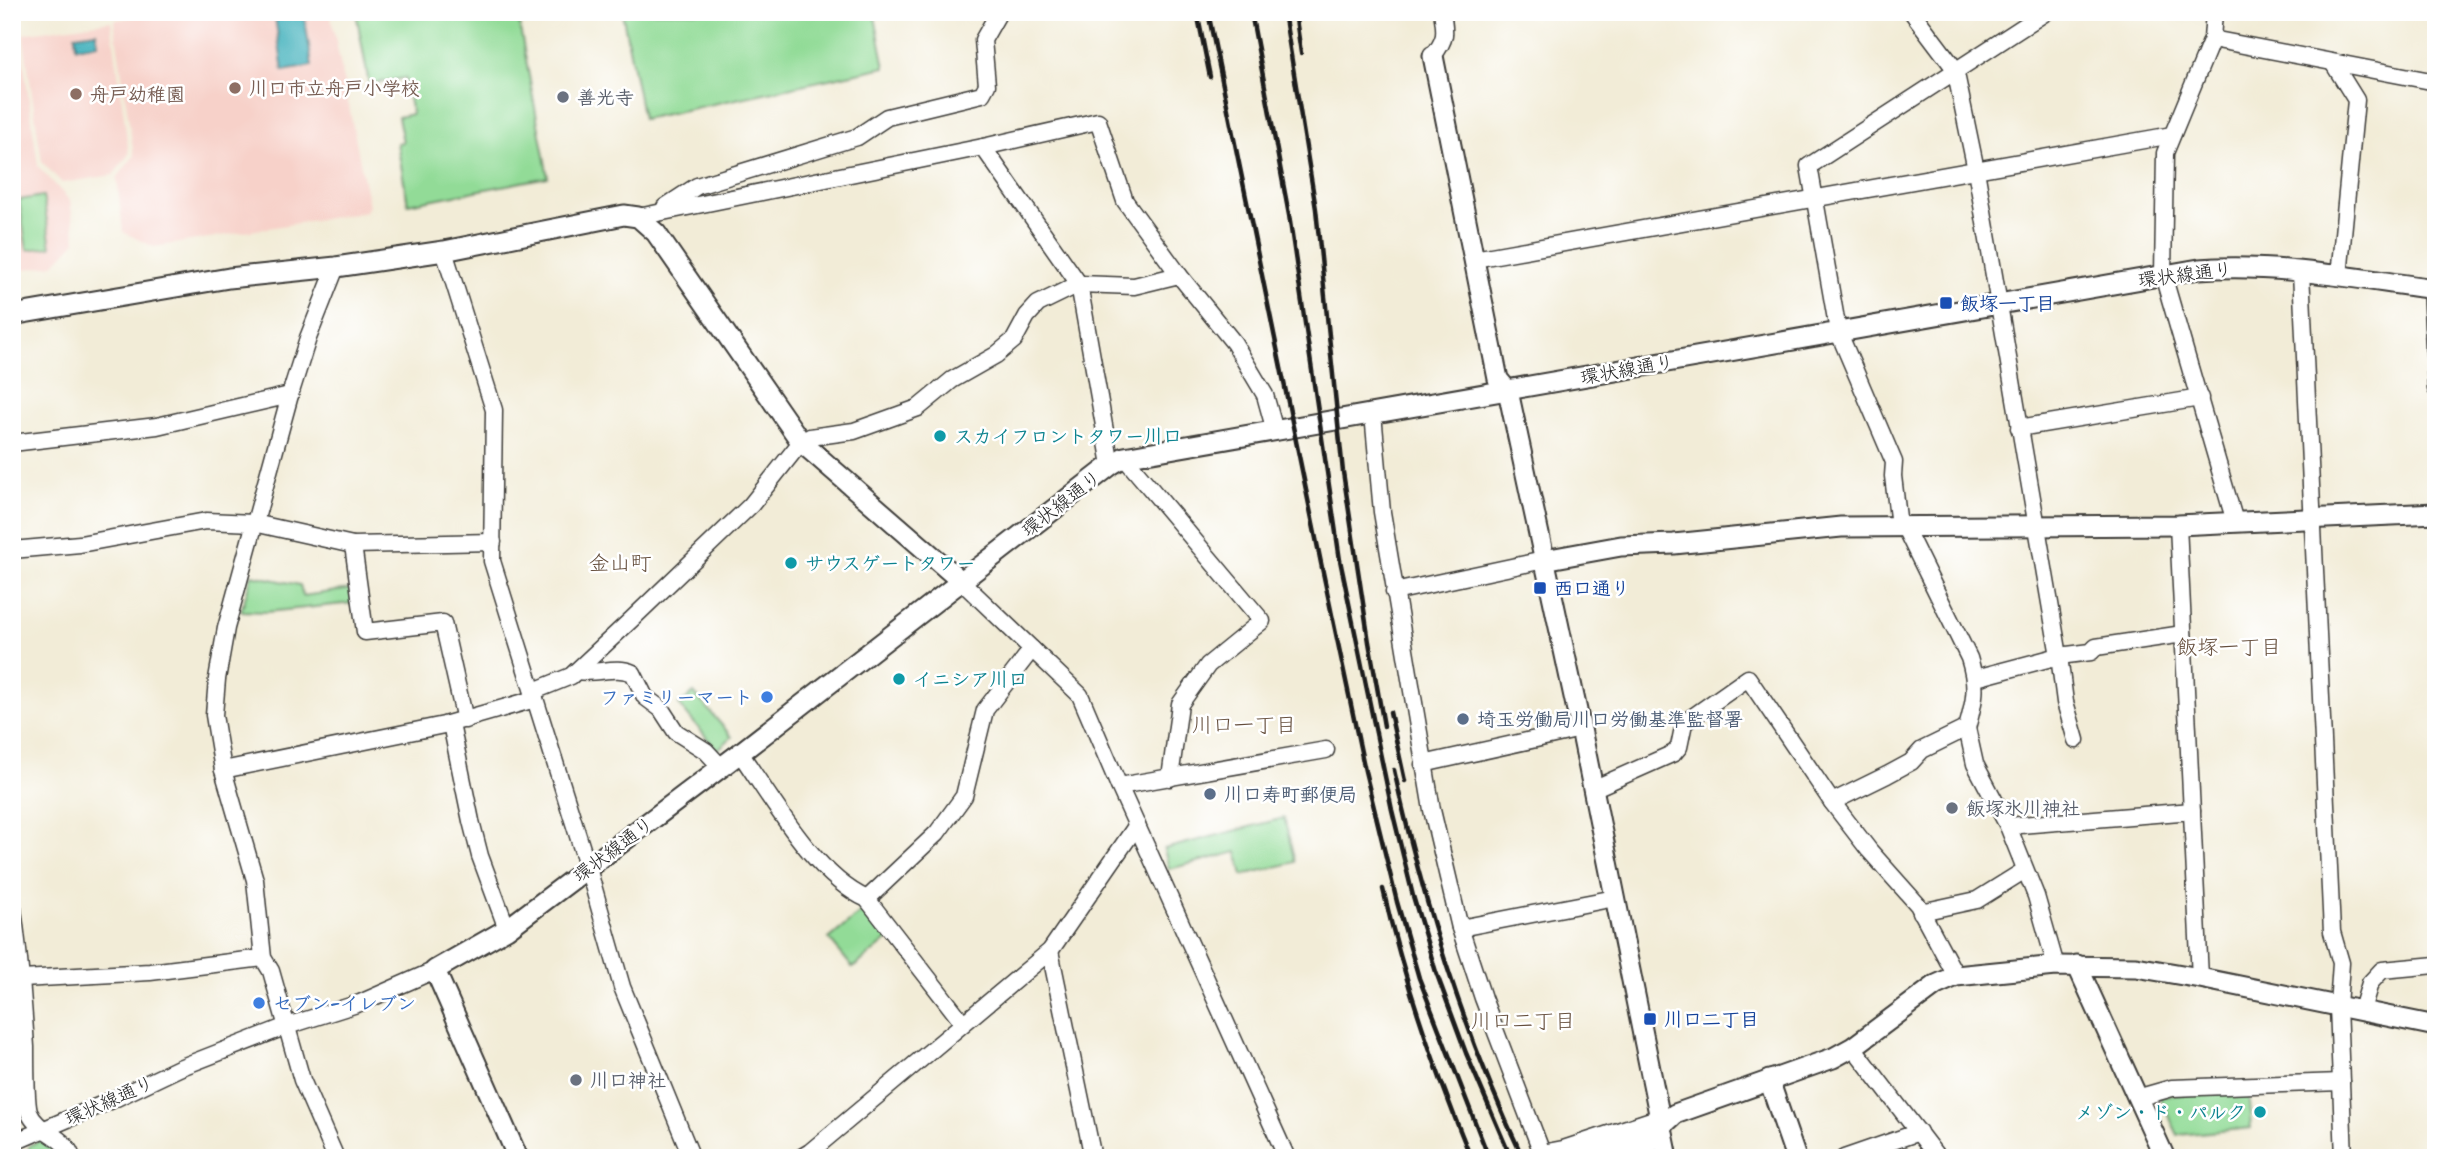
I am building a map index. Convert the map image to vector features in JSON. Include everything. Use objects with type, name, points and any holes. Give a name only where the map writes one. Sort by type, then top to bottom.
[{"type":"street","points":[[648,214],[697,186],[857,137],[887,117],[982,93],[987,85],[983,40],[999,12]]},
{"type":"street","points":[[1442,12],[1446,31],[1443,43],[1433,56],[1498,379],[1508,391],[1581,729],[1663,1135]]},
{"type":"street","points":[[1912,12],[1955,69],[1976,170],[2065,702],[2076,740]]},
{"type":"street","points":[[2046,12],[1809,166],[1838,331],[1894,462],[1893,476],[1902,526],[1969,658],[1976,678],[1975,700],[1967,728],[1975,764],[2008,826],[2036,895],[2056,965]]},
{"type":"street","points":[[2214,12],[2212,39],[2165,153],[2163,275],[2235,522]]},
{"type":"street","points":[[2212,39],[2436,82]]},
{"type":"street","points":[[2333,63],[2356,100],[2339,275]]},
{"type":"street","points":[[12,315],[229,278],[336,267],[517,238],[598,219],[648,214],[983,147],[1098,121],[1125,201],[1179,275],[1234,343],[1265,395],[1275,431]]},
{"type":"street","points":[[1474,259],[2172,135]]},
{"type":"street","points":[[983,147],[1079,284],[1118,461],[1262,621],[1208,666],[1180,704],[1170,778]]},
{"type":"street","points":[[648,214],[656,233],[801,442],[961,581],[1080,695],[1287,1158]]},
{"type":"street","points":[[444,251],[494,410],[492,561],[589,868],[622,987],[692,1158]]},
{"type":"street","points":[[336,267],[308,338],[254,523],[226,628],[214,715],[223,771],[255,880],[263,958],[271,971],[302,1080],[336,1158]]},
{"type":"street","name":"環状線通り","points":[[12,1143],[179,1068],[286,1026],[360,1003],[435,970],[507,929],[1118,461],[2163,275],[2230,267],[2339,275],[2433,288]]},
{"type":"street","points":[[2301,272],[2332,932],[2341,963],[2338,1006],[2344,1158]]},
{"type":"street","points":[[223,771],[458,722],[535,695],[577,671],[751,505],[801,442],[810,437],[854,431],[918,408],[952,380],[996,355],[1014,340],[1027,316],[1038,304],[1079,284],[1134,286],[1179,275]]},
{"type":"street","points":[[2433,288],[2436,389]]},
{"type":"street","points":[[12,443],[157,426],[290,395]]},
{"type":"street","points":[[2019,428],[2200,398]]},
{"type":"street","points":[[1373,414],[1382,512],[1423,764],[1460,928],[1511,1077],[1543,1155],[1563,1149],[1663,1135]]},
{"type":"street","points":[[1394,592],[1621,546],[1674,544],[1841,527],[2178,525],[2436,513]]},
{"type":"street","points":[[12,550],[79,544],[206,521],[254,523],[353,545],[493,542]]},
{"type":"street","points":[[2178,525],[2200,978]]},
{"type":"street","points":[[353,545],[365,632],[443,623],[480,856],[507,929]]},
{"type":"street","points":[[1976,678],[2059,656],[2091,652],[2096,647],[2183,634]]},
{"type":"street","points":[[867,899],[937,833],[964,796],[985,710],[1032,649]]},
{"type":"street","points":[[577,671],[590,673],[621,668],[633,673],[645,698],[661,709],[676,732],[706,751],[721,767]]},
{"type":"street","points":[[1593,789],[1674,753],[1679,747],[1684,723],[1748,678],[1832,802],[1918,905],[1955,976]]},
{"type":"street","points":[[1832,802],[1911,762],[1922,750],[1967,728]]},
{"type":"street","points":[[1423,764],[1581,729]]},
{"type":"street","points":[[1119,786],[1326,750]]},
{"type":"street","points":[[740,753],[816,862],[852,892],[867,899],[963,1023]]},
{"type":"street","points":[[2008,826],[2192,811]]},
{"type":"street","points":[[800,1158],[1050,951],[1137,825]]},
{"type":"street","points":[[1921,912],[1976,901],[2025,870]]},
{"type":"street","points":[[1460,928],[1615,898]]},
{"type":"street","points":[[12,902],[22,979],[29,1112],[44,1129],[70,1149],[72,1158]]},
{"type":"street","points":[[1050,951],[1093,1158]]},
{"type":"street","points":[[22,979],[150,972],[263,958]]},
{"type":"street","points":[[1609,1158],[1663,1135],[1675,1114],[1833,1058],[1853,1047],[1936,985],[1955,976],[2056,965],[2136,967],[2436,1026]]},
{"type":"street","points":[[2077,965],[2162,1157]]},
{"type":"street","points":[[2362,1010],[2370,983],[2382,970],[2436,965]]},
{"type":"street","points":[[435,970],[517,1158]]},
{"type":"street","points":[[1853,1047],[1938,1158]]},
{"type":"street","points":[[1769,1080],[1797,1158]]},
{"type":"street","points":[[2137,1098],[2172,1088],[2341,1082]]},
{"type":"street","points":[[1844,1158],[1919,1132]]},
{"type":"street","points":[[1570,1158],[1663,1135]]},
{"type":"shaded area","name":"川口市立舟戸小学校","points":[[174,12],[330,12],[369,206],[365,212],[154,247],[123,232],[117,178],[134,156],[114,20]]},
{"type":"shaded area","name":"舟戸幼稚園","points":[[111,21],[129,154],[113,175],[62,183],[42,162],[23,34]]},
{"type":"shaded area","points":[[20,34],[38,166],[70,201],[76,241],[53,265],[12,271],[12,35]]},
{"type":"green space","points":[[356,12],[517,12],[548,177],[408,204],[397,143],[403,142],[398,117],[412,114],[405,78],[369,84]]},
{"type":"green space","points":[[622,12],[874,12],[885,67],[643,119]]},
{"type":"green space","points":[[43,196],[51,247],[27,250],[19,200]]},
{"type":"green space","points":[[252,575],[300,585],[303,596],[351,589],[353,603],[267,612],[241,611]]},
{"type":"green space","points":[[694,693],[732,737],[717,750],[679,705]]},
{"type":"green space","points":[[1284,818],[1295,862],[1243,875],[1237,852],[1169,869],[1164,849]]},
{"type":"green space","points":[[867,907],[892,936],[853,968],[829,939]]},
{"type":"green space","points":[[2248,1089],[2251,1128],[2178,1135],[2159,1096]]},
{"type":"green space","points":[[44,1139],[53,1142],[67,1158],[40,1158],[27,1153],[30,1145]]},
{"type":"water","points":[[304,13],[312,66],[283,71],[275,17]]},
{"type":"water","points":[[96,32],[98,44],[76,47],[75,35]]},
{"type":"railway","points":[[1197,12],[1210,77]]},
{"type":"railway","points":[[1208,12],[1365,771],[1397,902],[1419,978],[1489,1158]]},
{"type":"railway","points":[[1251,12],[1289,215],[1340,560],[1392,810],[1413,896],[1436,972],[1466,1053],[1511,1158]]},
{"type":"railway","points":[[1284,12],[1316,209],[1343,472],[1384,726]]},
{"type":"railway","points":[[1295,12],[1301,53]]},
{"type":"railway","points":[[1390,712],[1405,781]]},
{"type":"railway","points":[[1394,770],[1418,869],[1447,967],[1482,1064],[1523,1158]]},
{"type":"railway","points":[[1383,889],[1421,1025],[1471,1158]]},
{"type":"place","name":"川口市立舟戸小学校","points":[[235,88]]},
{"type":"place","name":"舟戸幼稚園","points":[[76,94]]},
{"type":"place","name":"善光寺","points":[[563,97]]},
{"type":"place","name":"飯塚一丁目","points":[[1946,303]]},
{"type":"place","name":"スカイフロントタワー川口","points":[[940,436]]},
{"type":"place","name":"サウスゲートタワー","points":[[791,563]]},
{"type":"place","name":"西口通り","points":[[1540,588]]},
{"type":"place","name":"イニシア川口","points":[[899,679]]},
{"type":"place","name":"ファミリーマート","points":[[767,697]]},
{"type":"place","name":"埼玉労働局川口労働基準監督署","points":[[1463,719]]},
{"type":"place","name":"川口寿町郵便局","points":[[1210,794]]},
{"type":"place","name":"飯塚氷川神社","points":[[1952,808]]},
{"type":"place","name":"セブン-イレブン","points":[[259,1003]]},
{"type":"place","name":"川口二丁目","points":[[1650,1019]]},
{"type":"place","name":"川口神社","points":[[576,1080]]},
{"type":"place","name":"メゾン・ド・パルク","points":[[2260,1112]]},
{"type":"district","name":"金山町","points":[[620,563]]},
{"type":"district","name":"飯塚一丁目","points":[[2229,647]]},
{"type":"district","name":"川口一丁目","points":[[1244,725]]},
{"type":"district","name":"川口二丁目","points":[[1523,1021]]}]
